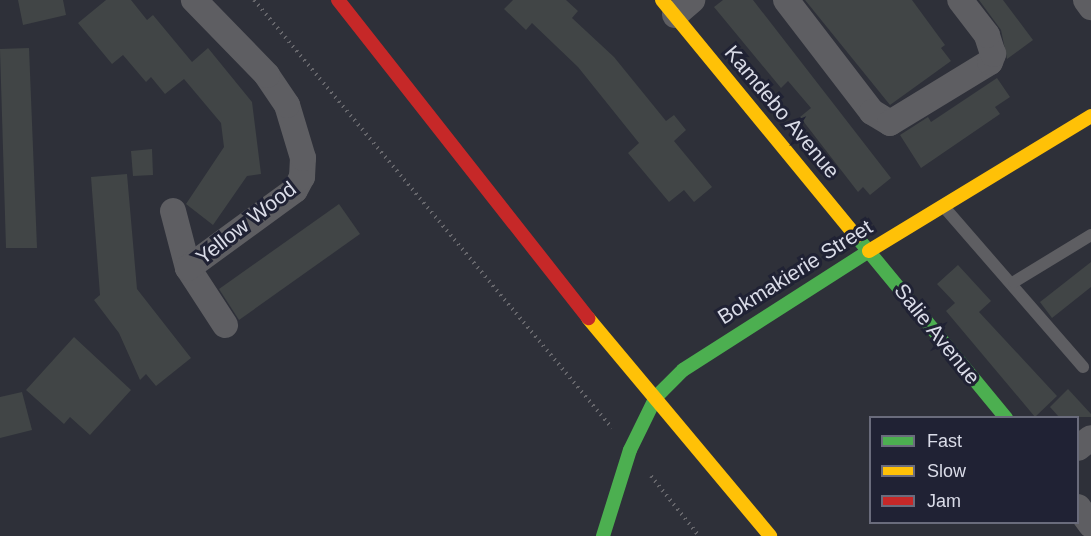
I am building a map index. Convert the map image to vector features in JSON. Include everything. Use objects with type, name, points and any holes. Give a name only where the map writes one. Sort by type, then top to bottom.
[{"type":"main road","points":[[338,0],[555,278],[657,397],[770,536]]},
{"type":"main road","name":"Kamdebo Avenue","points":[[676,5],[869,250]]},
{"type":"main road","name":"Bokmakierie Street","points":[[603,536],[630,450],[657,397],[723,341],[1091,116]]},
{"type":"main road","name":"Salie Avenue","points":[[869,250],[1005,416]]},
{"type":"street","name":"Yellow Wood","points":[[188,268],[295,190],[303,177],[303,158],[287,105],[277,90],[194,0]]},
{"type":"street","points":[[786,0],[872,112],[890,123],[990,62],[993,54],[987,35],[960,0]]},
{"type":"street","points":[[1086,0],[1091,7]]},
{"type":"street","points":[[174,211],[188,268],[225,325]]},
{"type":"street","points":[[1079,510],[1091,525]]},
{"type":"lane","points":[[944,206],[1014,282],[1083,367]]},
{"type":"lane","points":[[1014,282],[1091,235]]},
{"type":"path","points":[[254,0],[630,450],[699,536]]},
{"type":"building","points":[[18,0],[63,0],[66,15],[23,25]]},
{"type":"building","points":[[106,0],[131,0],[147,20],[153,15],[192,62],[208,48],[252,102],[261,174],[247,176],[213,225],[186,204],[224,147],[221,123],[184,79],[165,94],[151,77],[146,82],[123,55],[112,64],[78,23]]},
{"type":"building","points":[[513,0],[566,0],[578,11],[572,18],[614,57],[666,121],[674,115],[686,130],[674,141],[712,187],[694,202],[684,190],[669,202],[628,153],[639,143],[578,67],[532,23],[526,30],[504,9]]},
{"type":"building","points":[[723,0],[753,0],[891,178],[870,195],[863,187],[858,192],[800,117],[811,108],[788,81],[781,88],[714,7]]},
{"type":"building","points":[[805,0],[912,0],[945,45],[941,48],[951,61],[890,105]]},
{"type":"building","points":[[979,0],[1003,0],[1033,40],[1007,59],[1001,30]]},
{"type":"building","points":[[29,48],[37,248],[6,248],[0,49]]},
{"type":"building","points":[[997,78],[1010,97],[995,107],[1000,114],[921,168],[900,135],[928,117],[931,122]]},
{"type":"building","points":[[152,149],[153,175],[133,176],[131,151]]},
{"type":"building","points":[[127,174],[137,289],[191,358],[156,386],[146,374],[140,380],[119,333],[94,300],[100,295],[91,177]]},
{"type":"building","points":[[339,204],[360,234],[239,320],[219,289]]},
{"type":"building","points":[[1091,262],[1091,287],[1052,318],[1040,302]]},
{"type":"building","points":[[958,265],[991,301],[979,312],[1057,396],[1036,416],[946,311],[955,303],[937,284]]},
{"type":"building","points":[[74,337],[131,390],[90,435],[70,417],[64,424],[26,390]]},
{"type":"building","points":[[1068,389],[1091,414],[1091,417],[1058,416],[1050,407]]},
{"type":"building","points":[[22,392],[32,430],[0,438],[0,397]]},
{"type":"traffic: fast","points":[[856,236],[1004,416]]},
{"type":"traffic: fast","points":[[603,536],[630,450],[656,397],[683,370],[869,251]]},
{"type":"traffic: slow","points":[[662,0],[856,236]]},
{"type":"traffic: slow","points":[[869,251],[1091,116]]},
{"type":"traffic: slow","points":[[588,318],[770,536]]},
{"type":"traffic: jam","points":[[338,0],[588,318]]}]
